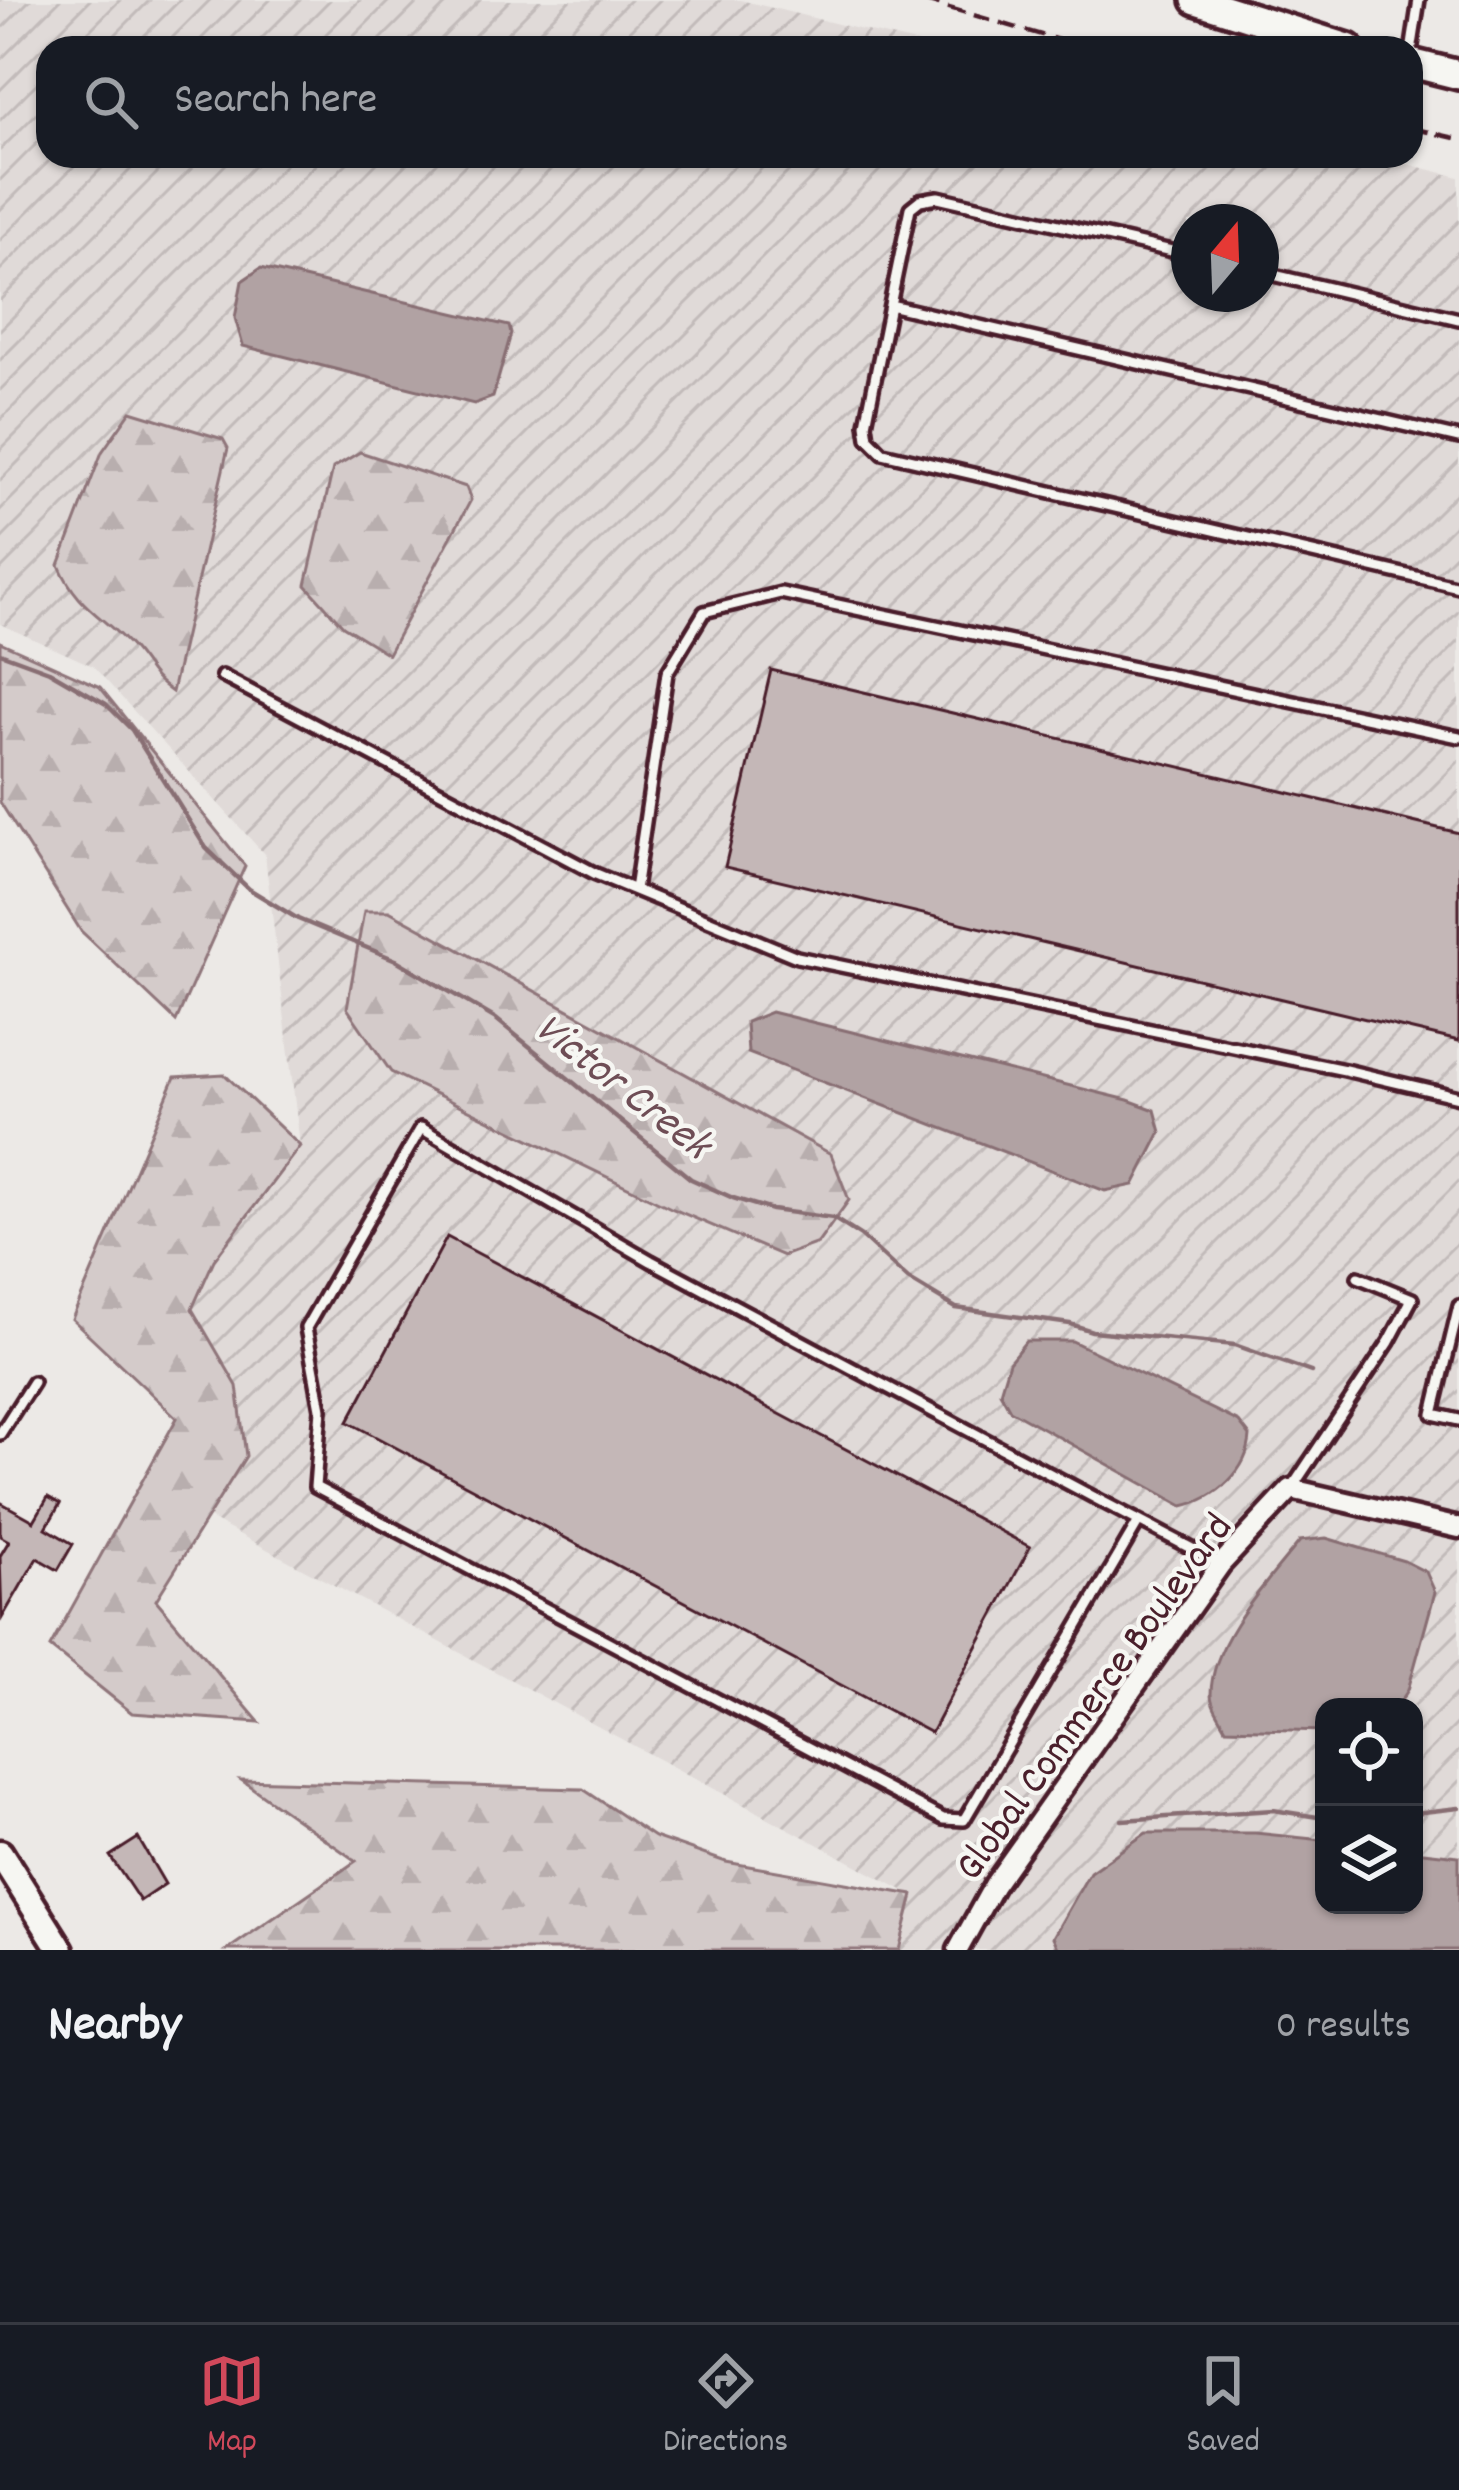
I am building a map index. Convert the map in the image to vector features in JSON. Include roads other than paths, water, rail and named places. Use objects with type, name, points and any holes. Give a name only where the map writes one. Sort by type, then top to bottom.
[{"type":"main road","points":[[1208,2],[1311,36]]},
{"type":"main road","points":[[1423,66],[1459,75]]},
{"type":"street","points":[[1291,1489],[1459,1528]]},
{"type":"street","name":"Global Commerce Boulevard","points":[[958,1950],[994,1885],[1221,1564],[1291,1489]]},
{"type":"street","points":[[0,1853],[61,1950]]},
{"type":"lane","points":[[1413,36],[1419,0]]},
{"type":"lane","points":[[1171,251],[938,197],[920,200],[910,208],[866,424],[868,438],[883,452],[1459,587]]},
{"type":"lane","points":[[1279,276],[1459,320]]},
{"type":"lane","points":[[890,305],[1459,438]]},
{"type":"lane","points":[[635,890],[667,673],[704,611],[781,593],[1459,737]]},
{"type":"lane","points":[[222,676],[596,874],[797,957],[1459,1097]]},
{"type":"lane","points":[[1138,1521],[964,1820],[943,1820],[315,1486],[321,1409],[306,1328],[421,1128],[652,1261],[1221,1564]]},
{"type":"lane","points":[[1291,1489],[1389,1342],[1412,1299],[1358,1277]]},
{"type":"lane","points":[[1459,1306],[1433,1414],[1459,1420]]},
{"type":"lane","points":[[0,1433],[33,1382]]},
{"type":"waterway","name":"Victor Creek","points":[[0,653],[49,671],[106,704],[132,730],[206,848],[249,889],[298,919],[396,960],[496,1019],[691,1179],[772,1210],[833,1218],[861,1236],[908,1279],[956,1308],[1092,1331],[1235,1345],[1311,1372]]},
{"type":"waterway","points":[[1423,1812],[1459,1808]]},
{"type":"waterway","points":[[1122,1820],[1273,1810],[1315,1817]]},
{"type":"railway","points":[[922,0],[1045,36]]},
{"type":"railway","points":[[1423,131],[1459,139]]}]
